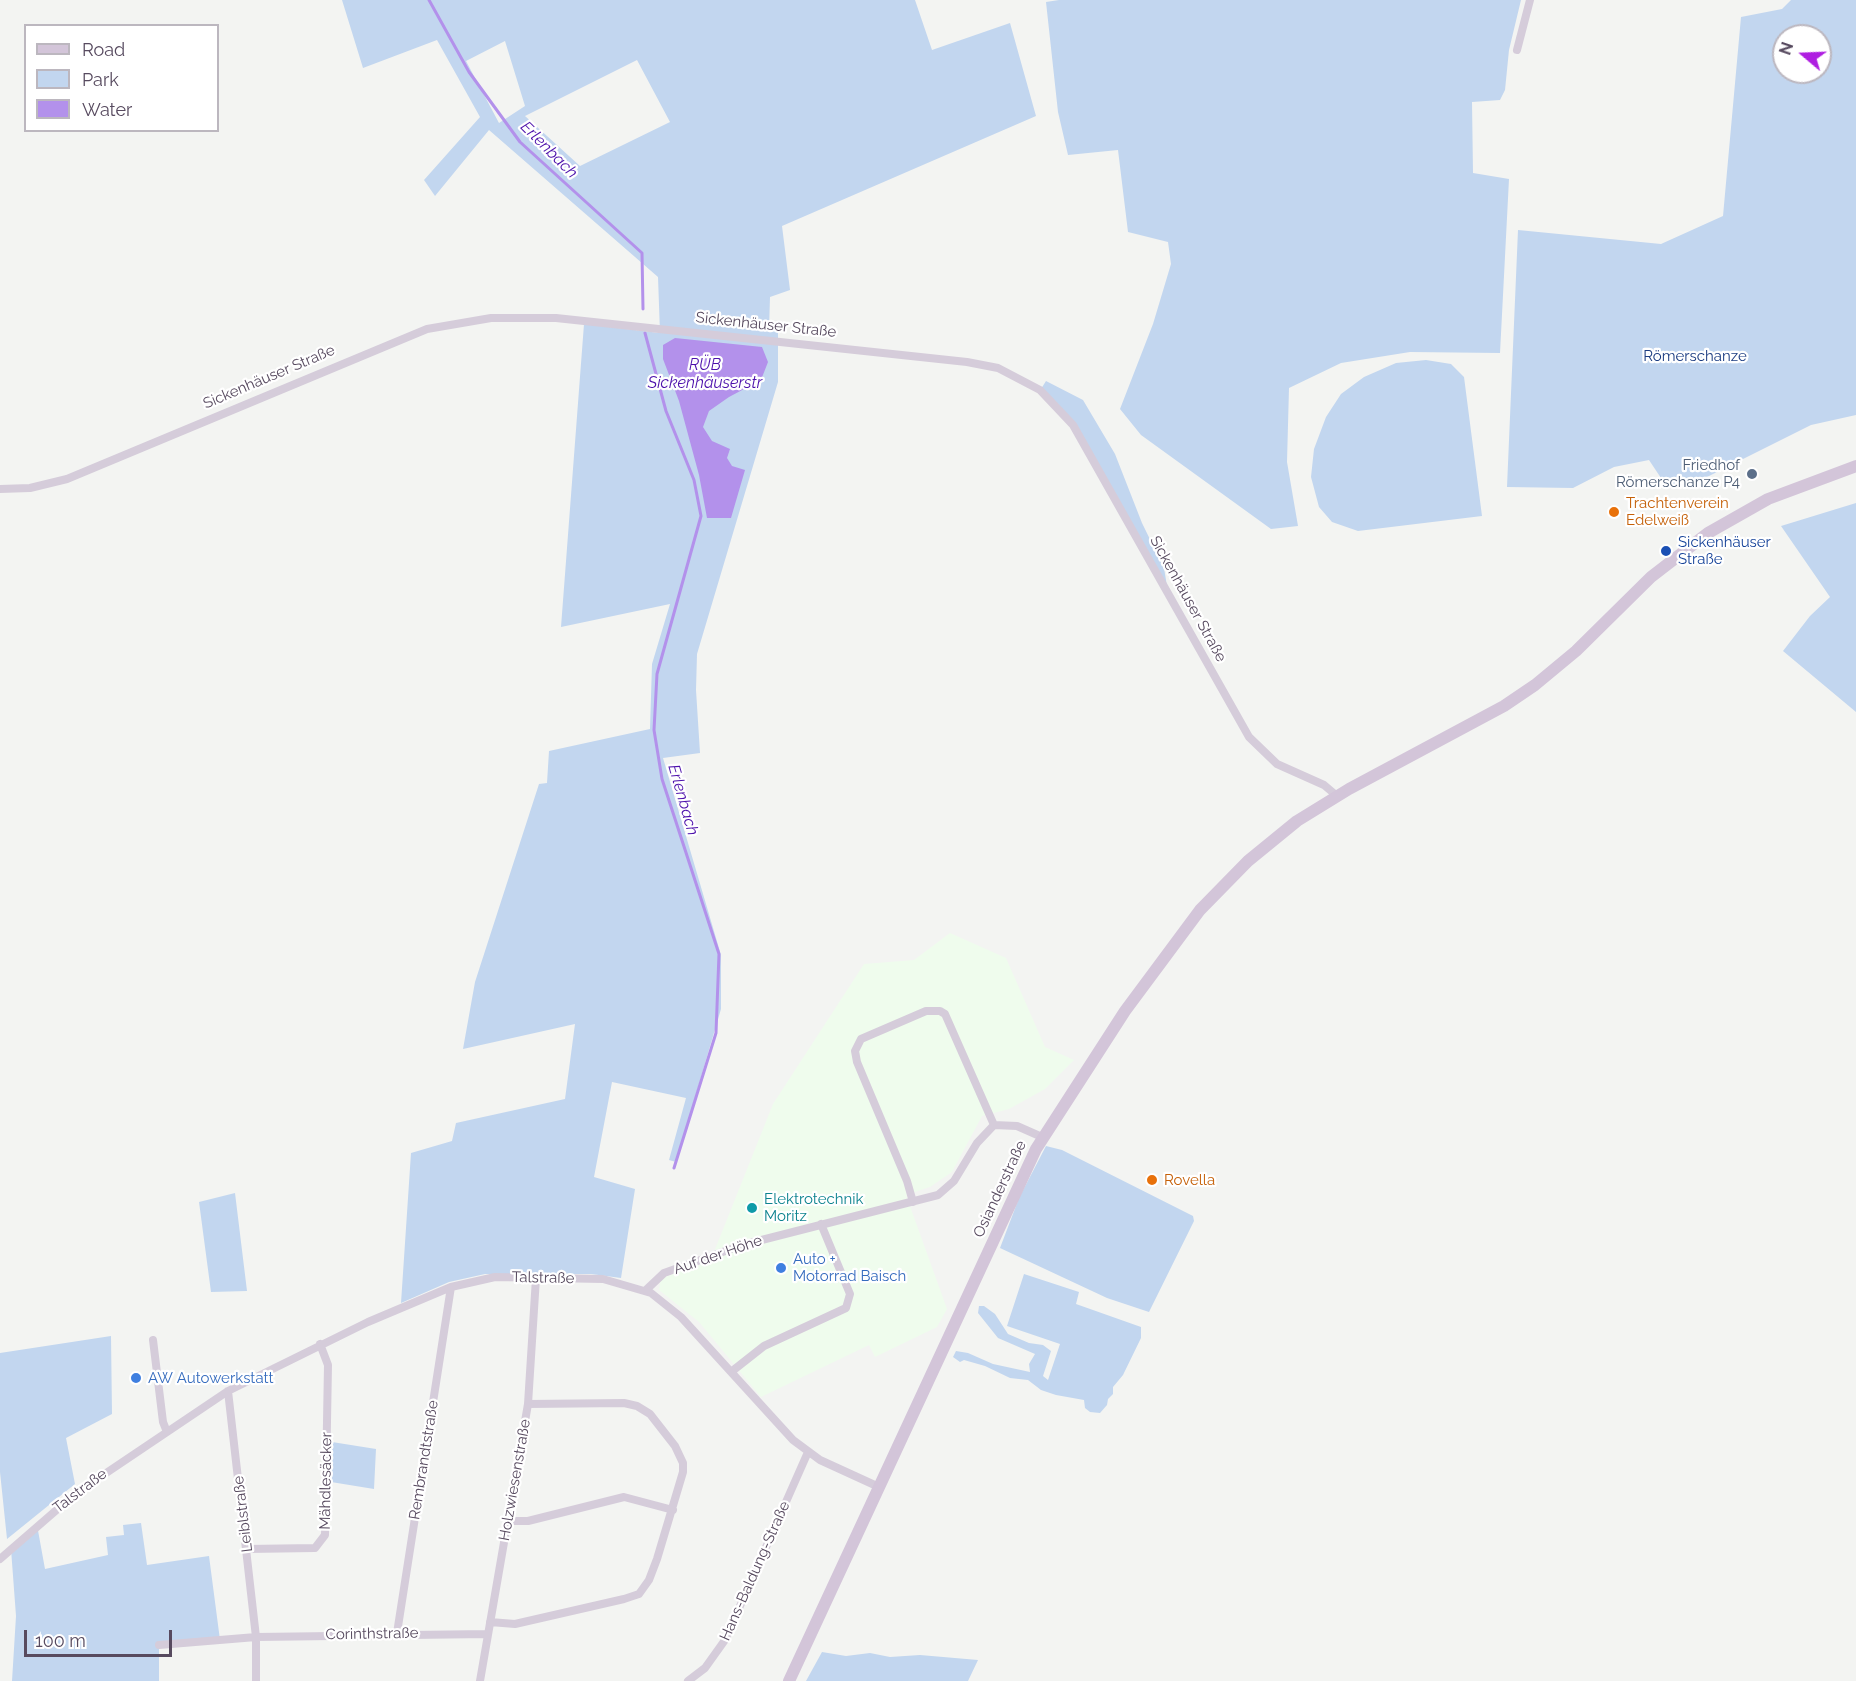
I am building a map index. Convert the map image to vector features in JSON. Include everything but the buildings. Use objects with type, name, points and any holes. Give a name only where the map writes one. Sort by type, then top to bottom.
[{"type":"street","points":[[1518,50],[1530,0]]},
{"type":"street","name":"Sickenhäuser Straße","points":[[0,489],[30,488],[66,479],[427,329],[491,318],[556,318],[968,362],[998,368],[1040,390],[1073,425],[1250,737],[1276,764],[1324,784],[1337,796]]},
{"type":"street","name":"Osianderstraße","points":[[789,1681],[1042,1137],[1125,1011],[1200,910],[1262,849],[1297,821],[1349,789],[1484,718],[1535,685],[1576,651],[1651,577],[1716,528],[1775,496],[1856,466]]},
{"type":"street","points":[[913,1202],[907,1181],[857,1062],[855,1051],[861,1039],[926,1011],[945,1014],[994,1125],[1017,1126],[1042,1137]]},
{"type":"street","name":"Auf der Höhe","points":[[646,1290],[660,1276],[670,1271],[742,1245],[938,1195],[961,1171],[983,1135],[994,1125]]},
{"type":"street","points":[[731,1372],[764,1346],[843,1311],[848,1305],[850,1298],[848,1289],[821,1224]]},
{"type":"street","name":"Talstraße","points":[[0,1559],[64,1502],[228,1391],[320,1344],[451,1287],[489,1277],[603,1279],[646,1290],[673,1309],[778,1425],[808,1452],[879,1487]]},
{"type":"street","name":"Holzwiesenstraße","points":[[480,1681],[528,1404],[536,1278]]},
{"type":"street","name":"Rembrandtstraße","points":[[397,1633],[451,1287]]},
{"type":"street","points":[[153,1340],[163,1422],[167,1432]]},
{"type":"street","name":"Mähdlesäcker","points":[[247,1549],[315,1548],[325,1535],[328,1365],[320,1344]]},
{"type":"street","name":"Leiblstraße","points":[[228,1391],[256,1637],[256,1681]]},
{"type":"street","points":[[490,1622],[515,1624],[639,1594],[650,1580],[682,1483],[683,1463],[675,1446],[644,1409],[624,1403],[528,1404]]},
{"type":"street","name":"Hans-Baldung-Straße","points":[[688,1681],[705,1668],[725,1640],[808,1452]]},
{"type":"street","points":[[508,1521],[528,1521],[624,1497],[673,1510]]},
{"type":"street","name":"Corinthstraße","points":[[256,1637],[397,1633],[488,1634]]},
{"type":"street","points":[[159,1645],[256,1637]]},
{"type":"shaded area","points":[[950,933],[1006,958],[1045,1047],[1074,1060],[1045,1089],[1009,1109],[982,1116],[952,1172],[930,1187],[906,1195],[947,1309],[937,1327],[875,1357],[869,1345],[761,1397],[699,1322],[659,1290],[661,1278],[710,1262],[773,1104],[864,964],[914,960]]},
{"type":"green space","points":[[342,0],[915,0],[932,50],[1010,23],[1036,116],[782,226],[790,290],[770,297],[769,330],[778,331],[778,382],[697,654],[696,690],[700,753],[663,758],[721,955],[721,1009],[676,1162],[669,1160],[686,1098],[612,1082],[594,1177],[635,1189],[621,1278],[591,1274],[485,1274],[449,1282],[401,1303],[411,1153],[452,1141],[456,1123],[565,1099],[575,1024],[463,1049],[475,982],[539,784],[547,783],[549,751],[650,729],[652,664],[670,604],[561,627],[584,324],[660,333],[658,277],[489,130],[435,196],[424,180],[480,117],[437,40],[363,68]],"holes":[[[505,41],[525,106],[499,123],[466,61]],[[637,60],[670,122],[580,166],[525,116]]]},
{"type":"green space","points":[[1059,0],[1521,0],[1509,50],[1505,90],[1500,100],[1472,102],[1473,173],[1509,179],[1500,353],[1410,352],[1341,363],[1289,388],[1287,462],[1298,526],[1271,529],[1141,435],[1120,409],[1153,324],[1171,264],[1168,242],[1128,232],[1118,150],[1068,155],[1058,112],[1046,2]]},
{"type":"green space","name":"Römerschanze","points":[[1791,0],[1856,0],[1856,415],[1811,425],[1687,487],[1667,487],[1649,460],[1614,467],[1573,488],[1507,487],[1518,230],[1661,244],[1723,216],[1741,17],[1782,9]]},
{"type":"green space","points":[[1426,360],[1451,364],[1464,377],[1482,516],[1358,531],[1332,522],[1319,507],[1311,477],[1314,449],[1326,417],[1341,394],[1364,377],[1396,363]]},
{"type":"green space","points":[[1046,381],[1083,400],[1115,454],[1142,523],[1164,568],[1168,592],[1081,438],[1041,389]]},
{"type":"green space","points":[[1856,503],[1856,712],[1783,651],[1810,616],[1830,597],[1781,526]]},
{"type":"green space","points":[[1046,1146],[1062,1150],[1193,1216],[1194,1221],[1149,1312],[1107,1298],[1000,1248],[1019,1198]]},
{"type":"green space","points":[[235,1193],[247,1291],[211,1292],[199,1202]]},
{"type":"green space","points":[[1024,1274],[1079,1292],[1076,1304],[1141,1327],[1141,1338],[1123,1375],[1113,1387],[1113,1394],[1108,1399],[1107,1405],[1100,1413],[1090,1412],[1085,1408],[1084,1400],[1056,1395],[1041,1390],[1028,1380],[1010,1378],[985,1366],[964,1360],[960,1362],[953,1357],[956,1351],[968,1353],[993,1364],[1030,1372],[1029,1364],[1035,1354],[998,1338],[978,1313],[979,1306],[984,1306],[995,1314],[1008,1334],[1029,1343],[1043,1345],[1051,1351],[1043,1376],[1048,1380],[1060,1344],[1007,1326]]},
{"type":"green space","points":[[111,1336],[112,1414],[66,1438],[75,1484],[7,1539],[0,1472],[0,1353]]},
{"type":"green space","points":[[332,1442],[376,1449],[374,1489],[331,1482]]},
{"type":"green space","points":[[141,1523],[147,1565],[209,1556],[220,1640],[159,1645],[159,1681],[12,1681],[16,1616],[11,1549],[37,1525],[45,1569],[108,1555],[106,1537],[124,1535],[123,1525]]},
{"type":"green space","points":[[822,1652],[846,1656],[870,1653],[890,1657],[920,1655],[978,1660],[968,1681],[806,1681]]},
{"type":"water","name":"RÜB Sickenhäuserstr","points":[[675,338],[762,347],[768,362],[761,380],[709,411],[703,427],[712,441],[730,449],[727,458],[732,466],[745,470],[731,518],[707,518],[699,475],[679,401],[663,359],[663,345]]},
{"type":"waterway","name":"Erlenbach","points":[[429,0],[469,72],[520,142],[642,253],[643,309]]},
{"type":"waterway","name":"Erlenbach","points":[[645,333],[666,411],[694,480],[701,516],[657,674],[654,730],[662,779],[719,954],[716,1033],[674,1168]]},
{"type":"place","name":"Friedhof Römerschanze P4","points":[[1752,474]]},
{"type":"place","name":"Trachtenverein Edelweiß","points":[[1614,512]]},
{"type":"place","name":"Sickenhäuser Straße","points":[[1666,551]]},
{"type":"place","name":"Rovella","points":[[1152,1180]]},
{"type":"place","name":"Elektrotechnik Moritz","points":[[752,1208]]},
{"type":"place","name":"Auto + Motorrad Baisch","points":[[781,1268]]},
{"type":"place","name":"AW Autowerkstatt","points":[[136,1378]]}]
